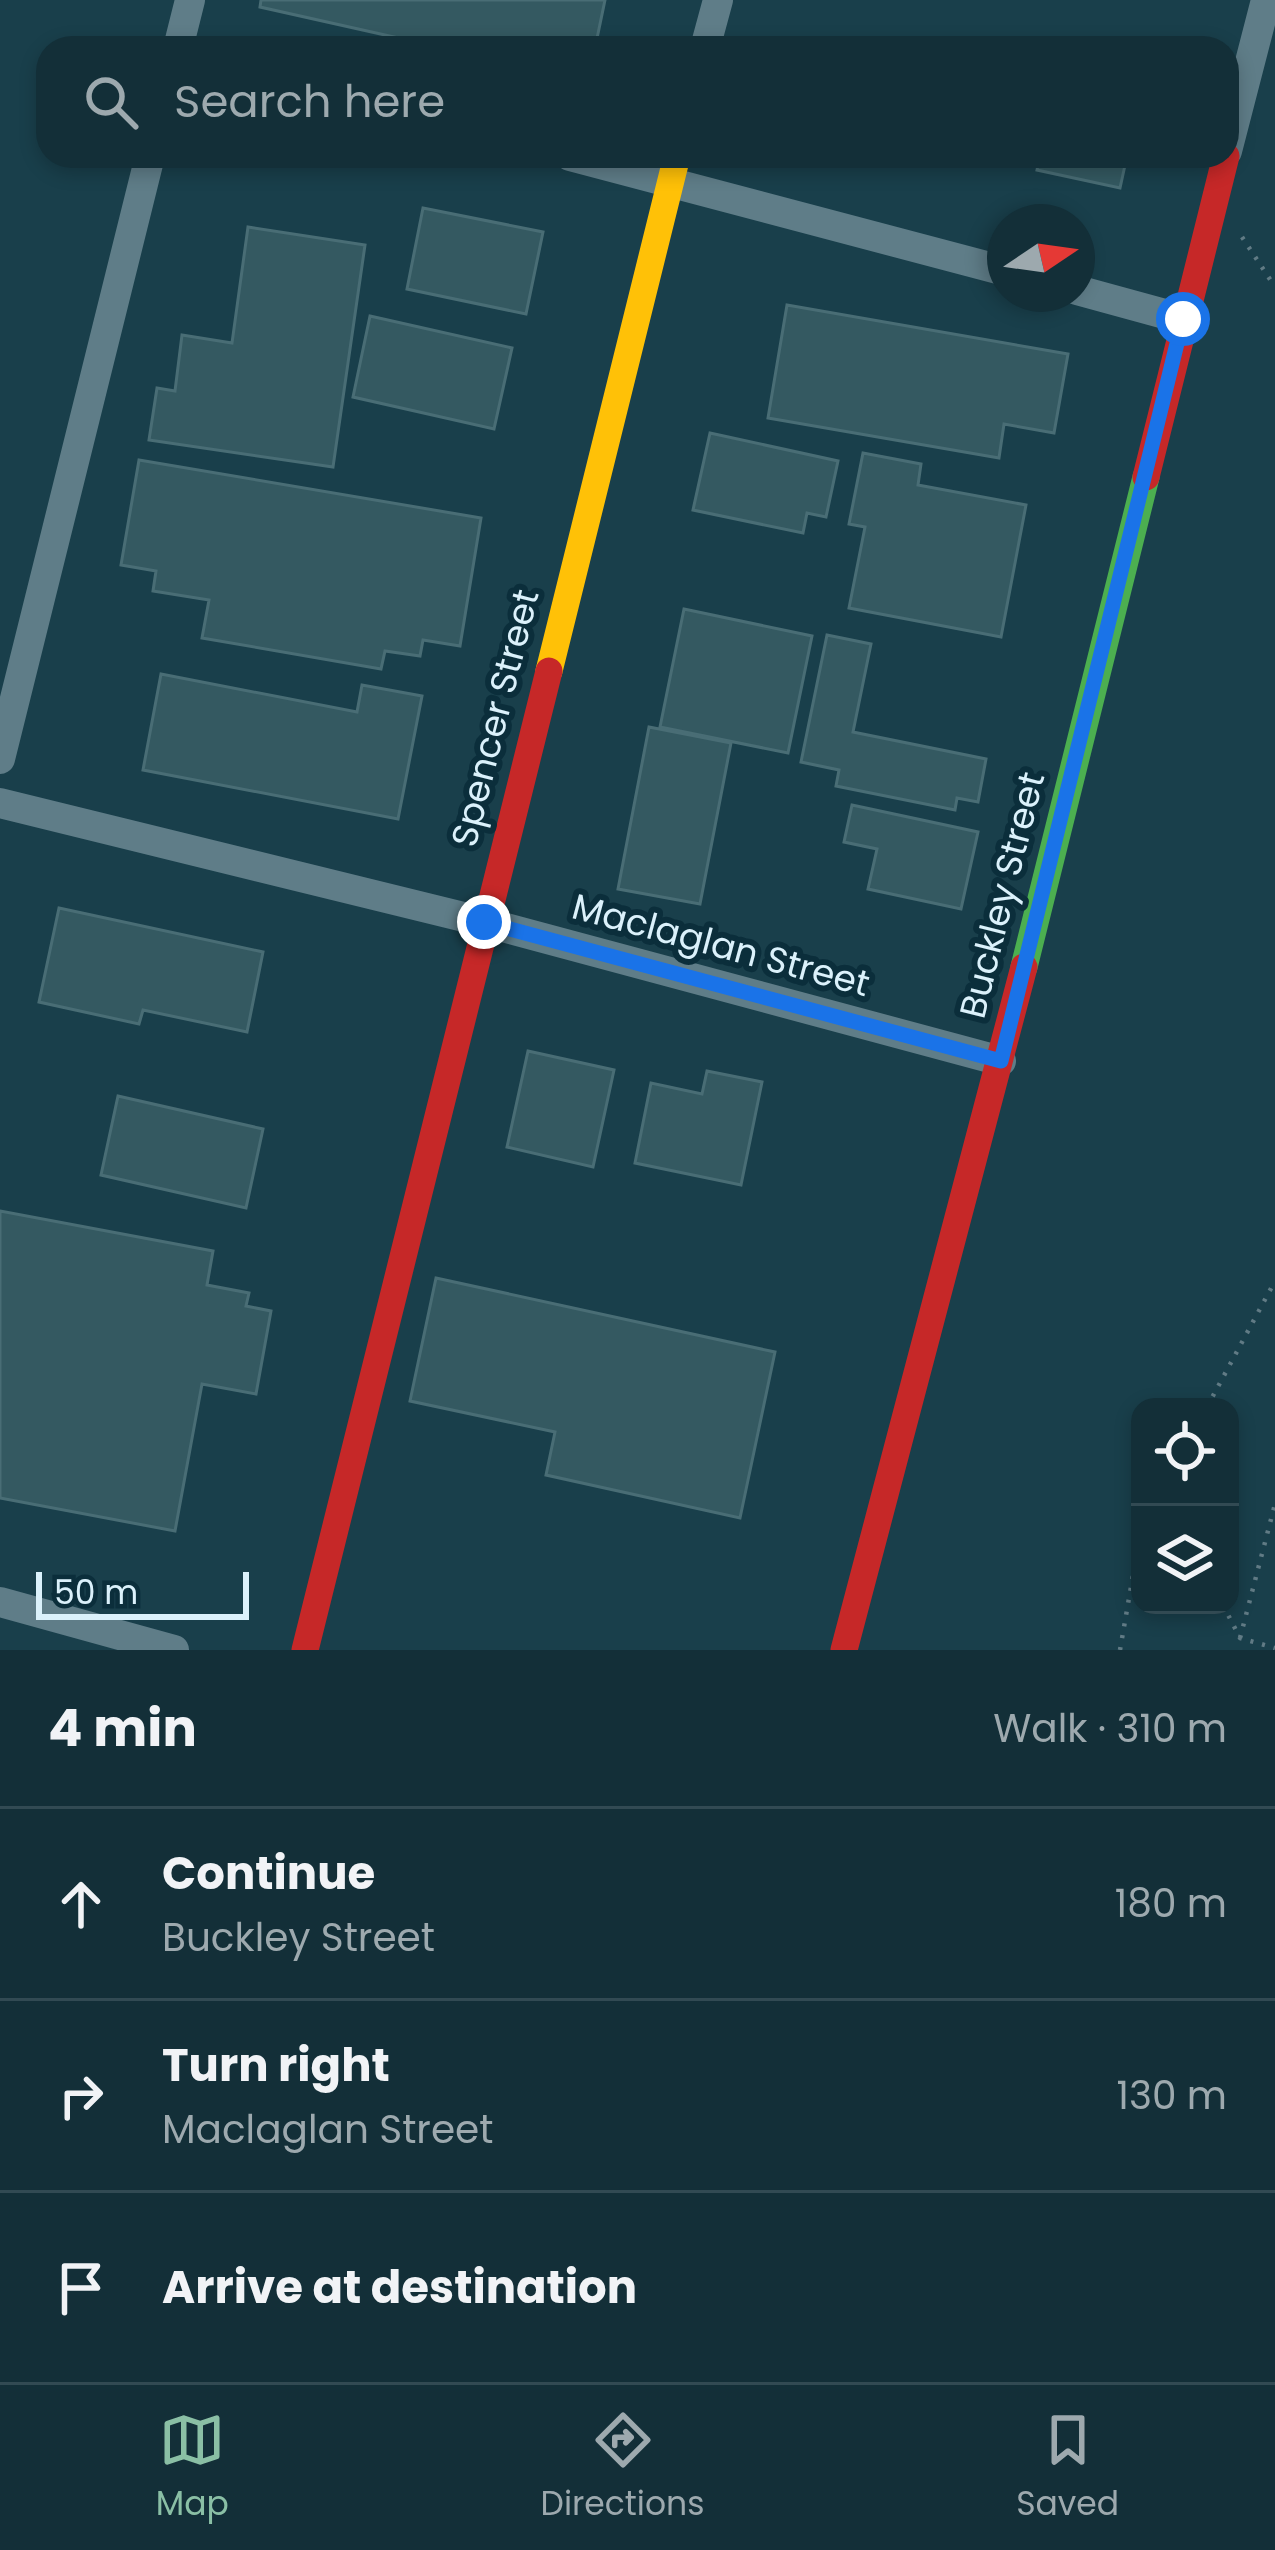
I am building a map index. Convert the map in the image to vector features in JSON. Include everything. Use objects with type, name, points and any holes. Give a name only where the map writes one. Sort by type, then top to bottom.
[{"type":"street","points":[[181,36],[190,0]]},
{"type":"street","points":[[708,36],[718,0]]},
{"type":"street","name":"Buckley Street","points":[[1239,103],[1266,0]]},
{"type":"street","points":[[0,759],[148,168]]},
{"type":"street","points":[[674,168],[987,265]]},
{"type":"street","name":"Spencer Street","points":[[305,1650],[674,168]]},
{"type":"street","name":"Buckley Street","points":[[844,1650],[1001,1061],[1222,168]]},
{"type":"street","points":[[1095,295],[1183,319]]},
{"type":"street","name":"Maclaglan Street","points":[[0,803],[484,922],[1001,1061]]},
{"type":"street","points":[[0,1602],[174,1650]]},
{"type":"path","points":[[1215,197],[1275,287]]},
{"type":"path","points":[[1212,1398],[1275,1281]]},
{"type":"path","points":[[1240,1638],[1275,1504]]},
{"type":"path","points":[[1120,1650],[1131,1587]]},
{"type":"path","points":[[1228,1614],[1240,1638],[1275,1648]]},
{"type":"building","points":[[261,0],[605,0],[598,36],[389,36],[260,7]]},
{"type":"building","points":[[1037,168],[1124,168],[1120,188]]},
{"type":"building","points":[[423,208],[543,232],[526,314],[407,289]]},
{"type":"building","points":[[248,227],[365,245],[333,467],[149,440],[157,388],[175,391],[182,335],[232,343]]},
{"type":"building","points":[[787,305],[1068,354],[1054,433],[1004,424],[999,458],[768,418]]},
{"type":"building","points":[[370,316],[512,348],[494,429],[353,397]]},
{"type":"building","points":[[710,433],[838,461],[826,517],[807,513],[803,533],[693,510]]},
{"type":"building","points":[[863,453],[921,464],[918,485],[1026,505],[1001,637],[849,608],[865,527],[849,524]]},
{"type":"building","points":[[139,460],[481,518],[460,646],[423,640],[420,656],[385,651],[381,669],[202,638],[209,600],[153,591],[156,571],[121,565]]},
{"type":"building","points":[[684,609],[812,636],[788,753],[660,727]]},
{"type":"building","points":[[827,635],[871,644],[853,732],[986,759],[978,802],[957,798],[955,810],[836,786],[839,770],[801,762]]},
{"type":"building","points":[[161,674],[357,712],[362,685],[422,696],[398,819],[143,770]]},
{"type":"building","points":[[649,727],[731,743],[700,904],[618,889]]},
{"type":"building","points":[[852,805],[978,832],[961,909],[868,889],[877,849],[844,842]]},
{"type":"building","points":[[59,908],[263,952],[247,1032],[143,1010],[139,1024],[39,1002]]},
{"type":"building","points":[[528,1051],[614,1070],[593,1167],[507,1147]]},
{"type":"building","points":[[707,1071],[762,1082],[741,1185],[635,1163],[651,1083],[702,1094]]},
{"type":"building","points":[[118,1096],[263,1129],[246,1208],[101,1175]]},
{"type":"building","points":[[0,1211],[213,1251],[207,1285],[249,1293],[246,1306],[271,1311],[256,1394],[202,1384],[175,1531],[0,1498]]},
{"type":"building","points":[[436,1278],[775,1352],[740,1518],[546,1475],[555,1432],[410,1401]]},
{"type":"traffic: fast","points":[[1024,967],[1146,477]]},
{"type":"traffic: slow","points":[[549,671],[674,168]]},
{"type":"traffic: jam","points":[[1146,477],[1223,168]]},
{"type":"traffic: jam","points":[[305,1650],[549,671]]},
{"type":"traffic: jam","points":[[844,1650],[1024,967]]},
{"type":"route","points":[[484,922],[1001,1061],[1183,319]]}]
